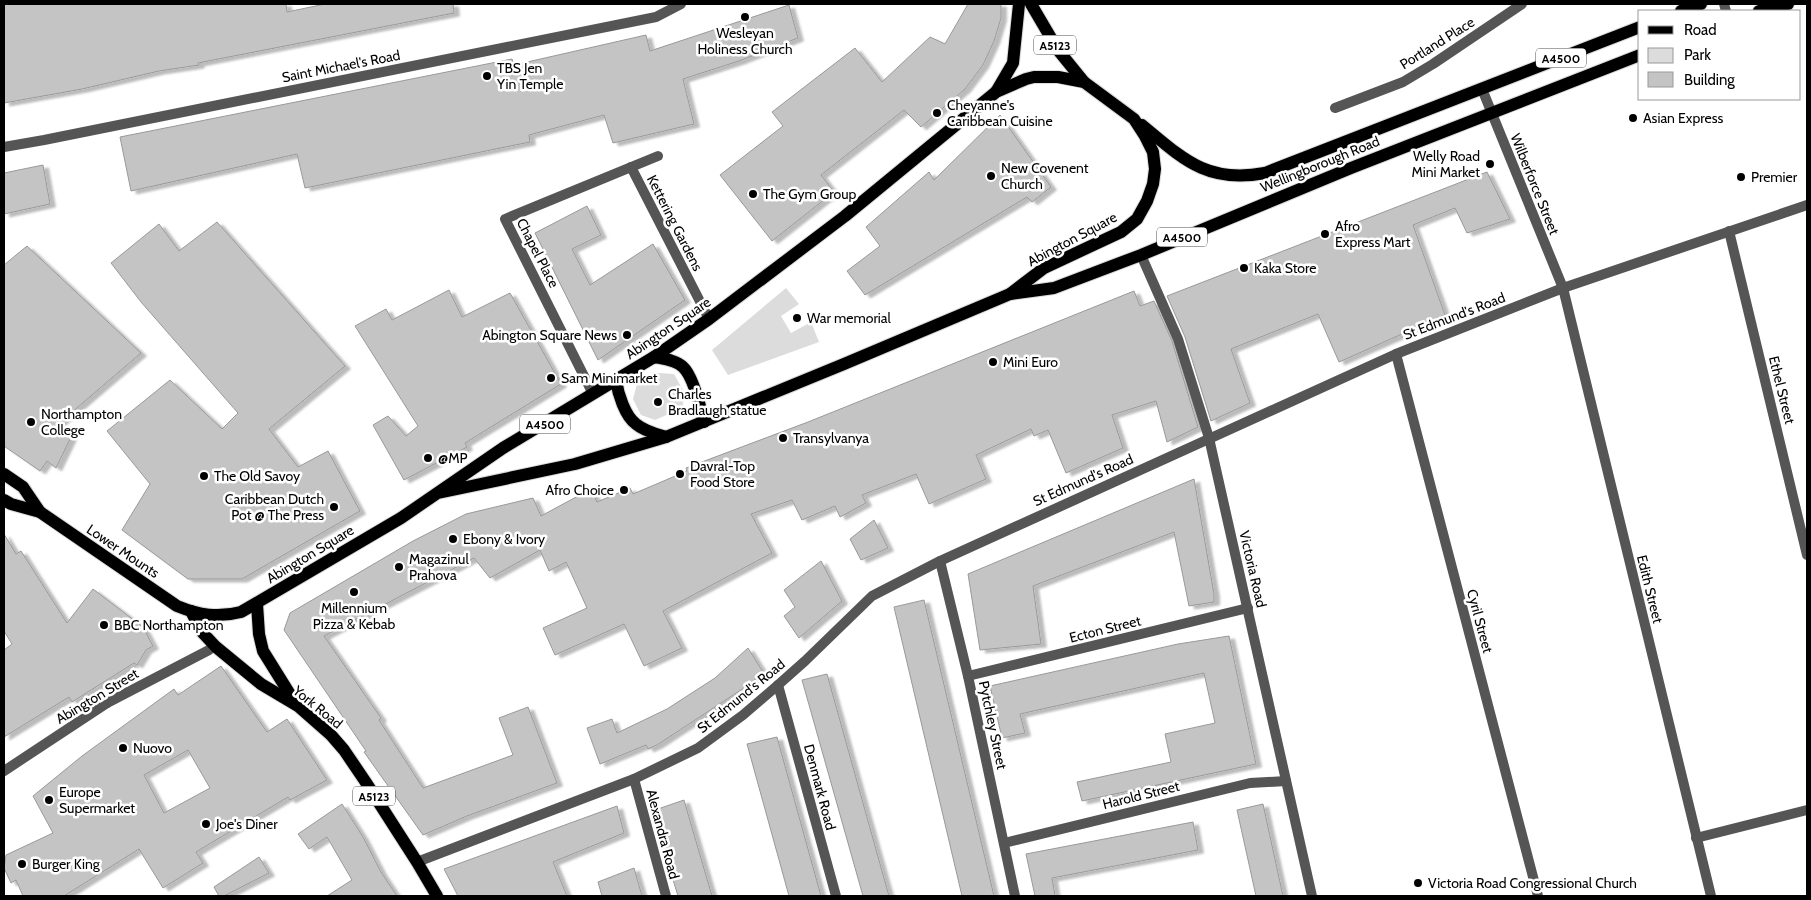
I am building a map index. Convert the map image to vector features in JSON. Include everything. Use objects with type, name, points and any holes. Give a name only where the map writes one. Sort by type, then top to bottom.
[{"type":"main road","name":"A5123","points":[[996,92],[1013,63],[1019,4]]},
{"type":"main road","name":"A5123","points":[[1031,4],[1058,50],[1084,82]]},
{"type":"main road","points":[[1684,10],[1701,4]]},
{"type":"main road","points":[[1763,10],[1788,4]]},
{"type":"main road","name":"Wellingborough Road","points":[[1134,119],[1180,157],[1205,170],[1222,175],[1246,177],[1265,174],[1638,28]]},
{"type":"main road","name":"Wellingborough Road","points":[[1010,294],[1054,288],[1141,255],[1316,182],[1638,56]]},
{"type":"main road","name":"Abington Square","points":[[191,612],[222,616],[241,612],[257,604],[401,518],[503,448],[654,357],[709,319],[787,258],[845,216],[996,92],[1034,77],[1058,77],[1084,82],[1134,119],[1145,136],[1152,152],[1155,169],[1153,184],[1137,219],[1122,232],[1044,268],[1010,294],[666,437],[575,464],[438,493]]},
{"type":"main road","points":[[654,357],[671,360],[684,368],[700,400],[704,422]]},
{"type":"main road","points":[[616,380],[619,398],[634,424],[648,432],[666,437]]},
{"type":"main road","name":"Lower Mounts","points":[[4,474],[23,487],[40,512]]},
{"type":"main road","name":"Lower Mounts","points":[[4,500],[10,504],[40,512],[177,606],[191,612]]},
{"type":"main road","points":[[257,604],[259,634],[263,651],[298,706]]},
{"type":"main road","name":"York Road","points":[[191,612],[201,631],[216,647],[261,684],[298,706],[331,735],[344,750],[437,896]]},
{"type":"street","name":"Saint Michael's Road","points":[[4,146],[44,140],[656,17],[681,4]]},
{"type":"street","name":"Portland Place","points":[[1335,108],[1402,82],[1522,4]]},
{"type":"street","name":"Wilberforce Street","points":[[1482,89],[1563,288]]},
{"type":"street","name":"Chapel Place","points":[[594,394],[506,219],[658,156]]},
{"type":"street","name":"Kettering Gardens","points":[[631,167],[709,319]]},
{"type":"street","name":"St Edmund's Road","points":[[417,862],[634,779],[698,748],[742,715],[806,661],[872,596],[940,561],[1396,354],[1563,288],[1807,205]]},
{"type":"street","name":"Ethel Street","points":[[1729,231],[1807,555]]},
{"type":"street","name":"Victoria Road","points":[[1141,255],[1178,339],[1209,438],[1312,896]]},
{"type":"street","name":"Edith Street","points":[[1563,288],[1710,896]]},
{"type":"street","name":"Cyril Street","points":[[1396,354],[1538,896]]},
{"type":"street","name":"Pytchley Street","points":[[940,561],[968,676],[1016,896]]},
{"type":"street","name":"Ecton Street","points":[[968,676],[1248,608]]},
{"type":"street","name":"Abington Street","points":[[4,771],[107,703],[209,650]]},
{"type":"street","name":"Denmark Road","points":[[778,685],[836,896]]},
{"type":"street","name":"Alexandra Road","points":[[634,779],[666,896]]},
{"type":"street","name":"Harold Street","points":[[1004,842],[1250,782],[1286,781]]},
{"type":"street","points":[[1696,838],[1807,810]]},
{"type":"green space","points":[[786,288],[799,304],[781,316],[791,333],[811,322],[819,342],[728,375],[712,350]]},
{"type":"green space","points":[[658,373],[674,374],[685,394],[682,408],[655,420],[641,415],[633,399],[637,384]]},
{"type":"building","points":[[4,4],[286,4],[287,12],[325,4],[453,4],[454,13],[198,63],[199,65],[159,71],[82,89],[4,103]]},
{"type":"building","points":[[968,4],[1001,4],[1001,18],[994,41],[983,65],[965,89],[921,127],[904,110],[821,175],[834,192],[772,241],[720,175],[783,126],[772,112],[855,48],[882,82],[930,37],[945,44]]},
{"type":"building","points":[[789,5],[798,38],[739,61],[683,79],[694,124],[613,143],[604,115],[529,135],[530,142],[305,188],[297,154],[131,191],[120,137],[512,59],[514,65],[646,35],[650,51]]},
{"type":"building","points":[[1000,115],[1051,187],[1032,202],[1027,197],[865,295],[847,271],[880,246],[866,227],[929,172],[934,180]]},
{"type":"building","points":[[43,165],[50,204],[4,214],[4,173]]},
{"type":"building","points":[[1487,172],[1510,219],[1467,233],[1455,208],[1413,225],[1445,315],[1339,362],[1318,314],[1231,349],[1250,403],[1211,421],[1185,337],[1167,296]]},
{"type":"building","points":[[587,206],[601,235],[572,249],[590,285],[653,244],[685,300],[598,360],[535,233]]},
{"type":"building","points":[[217,222],[345,366],[269,429],[298,467],[328,451],[360,511],[242,579],[188,579],[122,530],[150,484],[107,431],[170,380],[222,429],[238,413],[141,302],[111,263],[159,224],[179,251]]},
{"type":"building","points":[[27,246],[141,353],[57,425],[71,437],[56,468],[47,461],[40,471],[4,446],[4,265]]},
{"type":"building","points":[[449,290],[462,317],[510,293],[561,384],[465,443],[467,447],[404,480],[373,425],[388,416],[406,436],[418,426],[355,326],[386,309],[392,320]]},
{"type":"building","points":[[1134,291],[1140,306],[1154,301],[1172,341],[1198,427],[1167,442],[1156,401],[1112,415],[1123,448],[1066,473],[1048,430],[1034,436],[1031,429],[976,455],[986,479],[929,504],[916,474],[862,495],[866,503],[840,517],[835,506],[802,520],[792,500],[751,514],[772,553],[663,611],[682,648],[644,666],[624,624],[555,655],[543,628],[587,608],[566,562],[549,571],[540,550],[490,578],[474,558],[324,636],[381,718],[379,720],[423,788],[513,755],[499,718],[528,707],[557,783],[467,816],[423,835],[364,752],[366,751],[284,630],[290,613],[413,541],[466,514],[533,498],[541,516],[591,489],[597,502],[630,488],[633,494],[687,471],[686,468],[808,422]]},
{"type":"building","points":[[1194,479],[1214,602],[1189,606],[1174,532],[1033,586],[1041,644],[980,650],[968,574]]},
{"type":"building","points":[[874,520],[888,548],[861,560],[850,539]]},
{"type":"building","points":[[4,534],[16,554],[21,551],[67,623],[93,589],[143,627],[153,646],[146,650],[137,665],[134,663],[72,702],[69,697],[4,737],[4,650],[12,644],[4,631]]},
{"type":"building","points":[[821,561],[842,601],[799,638],[784,616],[795,607],[784,590]]},
{"type":"building","points":[[924,600],[994,896],[962,896],[894,607]]},
{"type":"building","points":[[1229,636],[1256,764],[1082,801],[1077,782],[1171,762],[1165,734],[1215,723],[1204,673],[1020,714],[1025,733],[1002,738],[990,686],[1178,644]]},
{"type":"building","points":[[748,648],[763,672],[750,684],[657,745],[648,749],[646,745],[600,764],[587,728],[612,719],[617,733],[667,709],[715,678]]},
{"type":"building","points":[[221,666],[267,732],[287,719],[327,780],[290,800],[288,797],[196,852],[203,863],[163,888],[139,849],[64,896],[23,896],[16,880],[11,883],[4,868],[6,855],[53,833],[33,796],[82,756],[174,689],[178,695]],"holes":[[[188,750],[210,788],[164,813],[144,775]]]},
{"type":"building","points":[[827,674],[889,896],[863,896],[802,680]]},
{"type":"building","points":[[777,737],[821,896],[789,896],[747,744]]},
{"type":"building","points":[[684,800],[712,896],[678,896],[652,811]]},
{"type":"building","points":[[342,804],[397,896],[327,896],[352,880],[327,837],[309,849],[298,834]]},
{"type":"building","points":[[1263,804],[1283,896],[1256,896],[1237,810]]},
{"type":"building","points":[[617,806],[624,833],[553,862],[567,896],[458,896],[444,869]]},
{"type":"building","points":[[1193,822],[1198,850],[1052,878],[1055,896],[1035,896],[1026,854]]},
{"type":"building","points":[[259,857],[269,873],[224,896],[219,896],[214,887]]},
{"type":"building","points":[[634,868],[642,896],[602,896],[598,882]]},
{"type":"place","name":"Wesleyan Holiness Church","points":[[745,17]]},
{"type":"place","name":"TBS Jen Yin Temple","points":[[487,76]]},
{"type":"place","name":"Cheyanne's Caribbean Cuisine","points":[[937,113]]},
{"type":"place","name":"Asian Express","points":[[1633,118]]},
{"type":"place","name":"Welly Road Mini Market","points":[[1490,164]]},
{"type":"place","name":"New Covenent Church","points":[[991,176]]},
{"type":"place","name":"Premier","points":[[1741,177]]},
{"type":"place","name":"The Gym Group","points":[[753,194]]},
{"type":"place","name":"Afro Express Mart","points":[[1325,234]]},
{"type":"place","name":"Kaka Store","points":[[1244,268]]},
{"type":"place","name":"War memorial","points":[[797,318]]},
{"type":"place","name":"Abington Square News","points":[[627,335]]},
{"type":"place","name":"Mini Euro","points":[[993,362]]},
{"type":"place","name":"Sam Minimarket","points":[[551,378]]},
{"type":"place","name":"Charles Bradlaugh statue","points":[[658,402]]},
{"type":"place","name":"Northampton College","points":[[31,422]]},
{"type":"place","name":"Transylvanya","points":[[783,438]]},
{"type":"place","name":"@MP","points":[[428,458]]},
{"type":"place","name":"Davral-Top Food Store","points":[[680,474]]},
{"type":"place","name":"The Old Savoy","points":[[204,476]]},
{"type":"place","name":"Afro Choice","points":[[624,490]]},
{"type":"place","name":"Caribbean Dutch Pot @ The Press","points":[[334,507]]},
{"type":"place","name":"Ebony & Ivory","points":[[453,539]]},
{"type":"place","name":"Magazinul Prahova","points":[[399,567]]},
{"type":"place","name":"Millennium Pizza & Kebab","points":[[354,592]]},
{"type":"place","name":"BBC Northampton","points":[[104,625]]},
{"type":"place","name":"Nuovo","points":[[123,748]]},
{"type":"place","name":"Europe Supermarket","points":[[49,800]]},
{"type":"place","name":"Joe's Diner","points":[[206,824]]},
{"type":"place","name":"Burger King","points":[[22,864]]},
{"type":"place","name":"Victoria Road Congressional Church","points":[[1418,883]]}]
